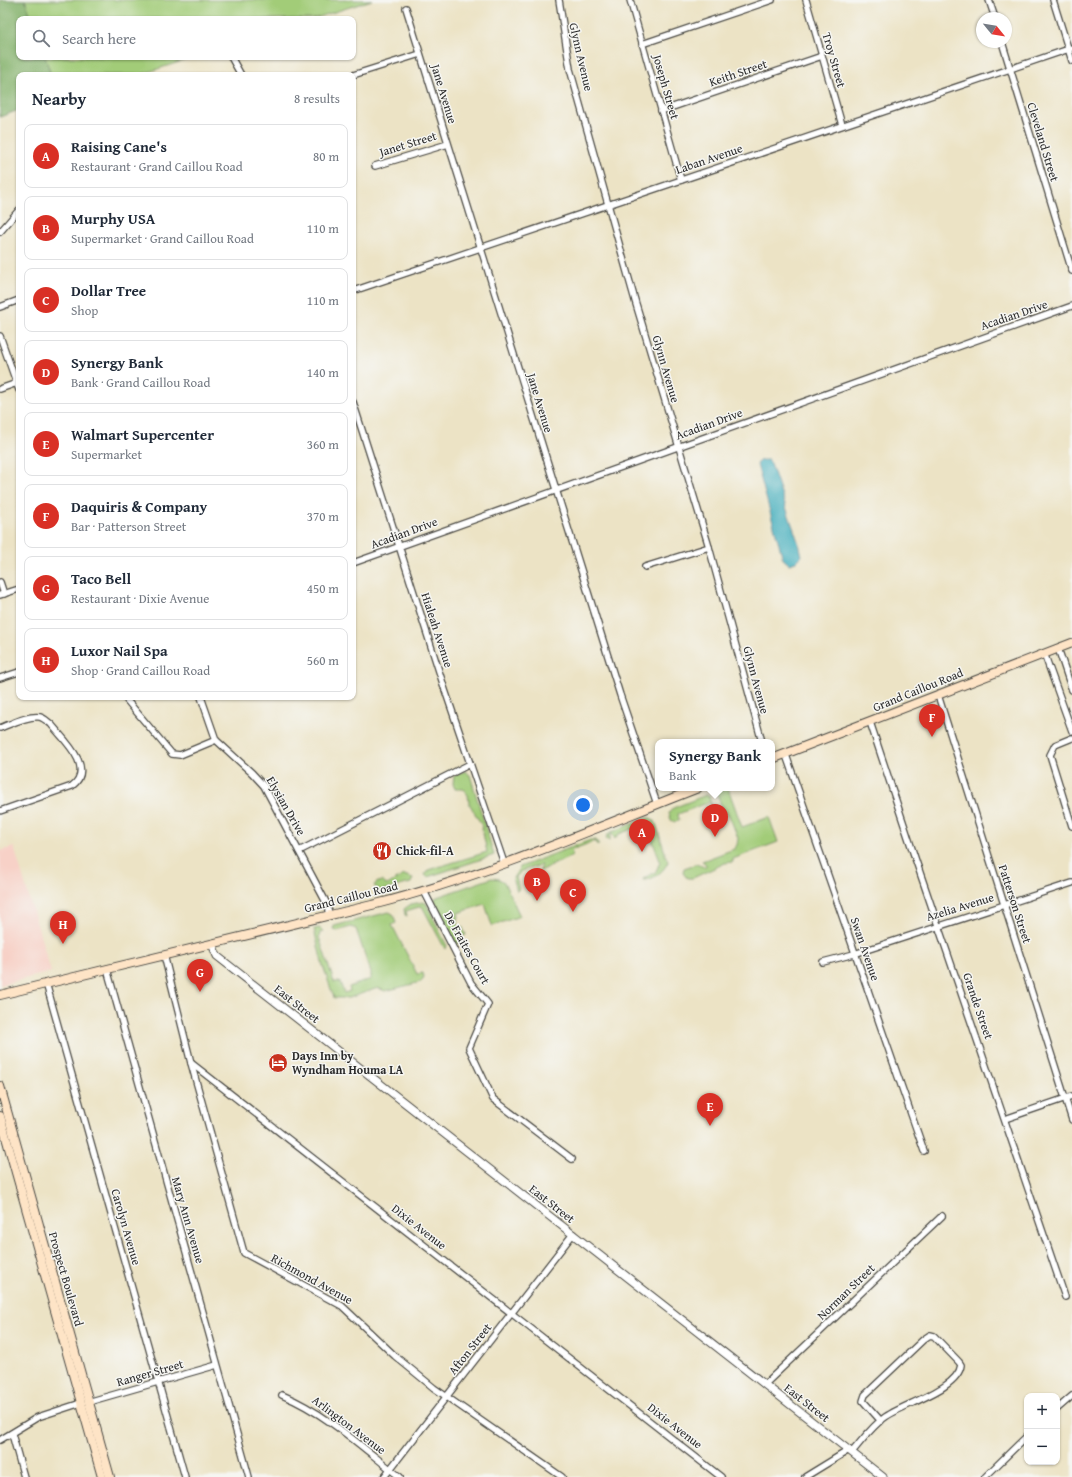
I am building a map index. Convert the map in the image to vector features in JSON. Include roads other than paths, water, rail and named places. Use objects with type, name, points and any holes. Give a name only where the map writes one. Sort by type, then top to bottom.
[{"type":"main road","name":"Grand Caillou Road","points":[[775,758],[1072,643]]},
{"type":"main road","name":"Grand Caillou Road","points":[[0,995],[328,916],[424,891],[504,863],[690,791]]},
{"type":"main road","name":"Prospect Boulevard","points":[[0,1086],[85,1402],[102,1477]]},
{"type":"main road","name":"Prospect Boulevard","points":[[0,1116],[85,1402],[110,1477]]},
{"type":"street","name":"Glynn Avenue","points":[[559,0],[570,69],[678,447],[709,547],[761,739]]},
{"type":"street","name":"Joseph Street","points":[[630,0],[680,180]]},
{"type":"street","points":[[642,44],[772,0]]},
{"type":"street","name":"Troy Street","points":[[806,0],[842,125]]},
{"type":"street","points":[[989,0],[992,12]]},
{"type":"street","points":[[1053,0],[1070,49],[1072,61]]},
{"type":"street","name":"Jane Avenue","points":[[406,8],[620,695],[657,804]]},
{"type":"street","name":"Cleveland Street","points":[[1004,48],[1072,271]]},
{"type":"street","name":"Laban Avenue","points":[[356,290],[1009,68],[1070,49]]},
{"type":"street","points":[[356,74],[420,54]]},
{"type":"street","name":"Keith Street","points":[[661,111],[822,56]]},
{"type":"street","points":[[233,60],[239,72]]},
{"type":"street","name":"Janet Street","points":[[375,166],[448,144]]},
{"type":"street","points":[[0,232],[16,213]]},
{"type":"street","points":[[0,307],[16,301]]},
{"type":"street","name":"Acadian Drive","points":[[356,562],[1072,306]]},
{"type":"street","points":[[0,336],[16,381]]},
{"type":"street","points":[[0,389],[16,384]]},
{"type":"street","name":"Hialeah Avenue","points":[[356,411],[470,764],[504,863]]},
{"type":"street","points":[[645,567],[709,547]]},
{"type":"street","points":[[0,582],[2,595],[16,590]]},
{"type":"street","points":[[1058,648],[1072,690]]},
{"type":"street","points":[[1044,653],[1072,731]]},
{"type":"street","points":[[0,678],[16,673]]},
{"type":"street","name":"Patterson Street","points":[[938,695],[1003,906],[1072,1120]]},
{"type":"street","points":[[127,700],[172,754],[180,755],[216,740]]},
{"type":"street","name":"Elysian Drive","points":[[202,700],[216,740],[264,786],[327,904],[328,916]]},
{"type":"street","points":[[0,728],[29,718],[40,717],[44,719],[51,724],[79,761],[81,770],[79,778],[72,786],[0,811]]},
{"type":"street","name":"Grande Street","points":[[870,722],[1065,1296]]},
{"type":"street","points":[[1072,738],[1055,745],[1050,755],[1072,826]]},
{"type":"street","name":"Swan Avenue","points":[[786,754],[854,954],[924,1151]]},
{"type":"street","points":[[299,851],[470,764]]},
{"type":"street","name":"Azelia Avenue","points":[[823,962],[854,954],[939,925],[1072,883]]},
{"type":"street","name":"De Fraites Court","points":[[424,891],[471,983],[488,1004],[469,1048],[493,1099],[572,1159]]},
{"type":"street","name":"East Street","points":[[212,944],[217,956],[883,1477]]},
{"type":"street","points":[[164,955],[191,1063]]},
{"type":"street","name":"Mary Ann Avenue","points":[[107,970],[249,1477]]},
{"type":"street","name":"Carolyn Avenue","points":[[46,983],[185,1477]]},
{"type":"street","name":"Dixie Avenue","points":[[191,1063],[721,1477]]},
{"type":"street","name":"Richmond Avenue","points":[[191,1063],[244,1253],[342,1306],[354,1315],[395,1356],[446,1397],[562,1477]]},
{"type":"street","points":[[1005,1119],[1072,1096]]},
{"type":"street","name":"Norman Street","points":[[765,1384],[942,1216]]},
{"type":"street","name":"Afton Street","points":[[384,1477],[573,1234]]},
{"type":"street","points":[[805,1477],[850,1451],[880,1421],[946,1385],[960,1371],[961,1365],[959,1362],[934,1336],[930,1335],[924,1339],[865,1395],[863,1399],[865,1405],[880,1421]]},
{"type":"street","name":"Ranger Street","points":[[0,1440],[38,1418],[85,1402],[217,1365]]},
{"type":"street","name":"Arlington Avenue","points":[[282,1395],[317,1413],[400,1477]]},
{"type":"street","points":[[1060,1406],[1072,1396]]},
{"type":"street","points":[[12,1434],[24,1477]]},
{"type":"street","points":[[985,1477],[1024,1439]]},
{"type":"water","points":[[768,460],[771,464],[800,547],[802,556],[796,562],[789,564],[783,559],[757,465],[759,461]]},
{"type":"place","name":"Daquiris & Company","points":[[932,737]]},
{"type":"place","name":"Synergy Bank","points":[[715,837]]},
{"type":"place","name":"Chick-fil-A","points":[[382,851]]},
{"type":"place","name":"Raising Cane's","points":[[642,852]]},
{"type":"place","name":"Murphy USA","points":[[537,901]]},
{"type":"place","name":"Dollar Tree","points":[[573,912]]},
{"type":"place","name":"Luxor Nail Spa","points":[[63,944]]},
{"type":"place","name":"Taco Bell","points":[[200,992]]},
{"type":"place","name":"Days Inn by Wyndham Houma LA","points":[[278,1063]]},
{"type":"place","name":"Walmart Supercenter","points":[[710,1126]]}]
